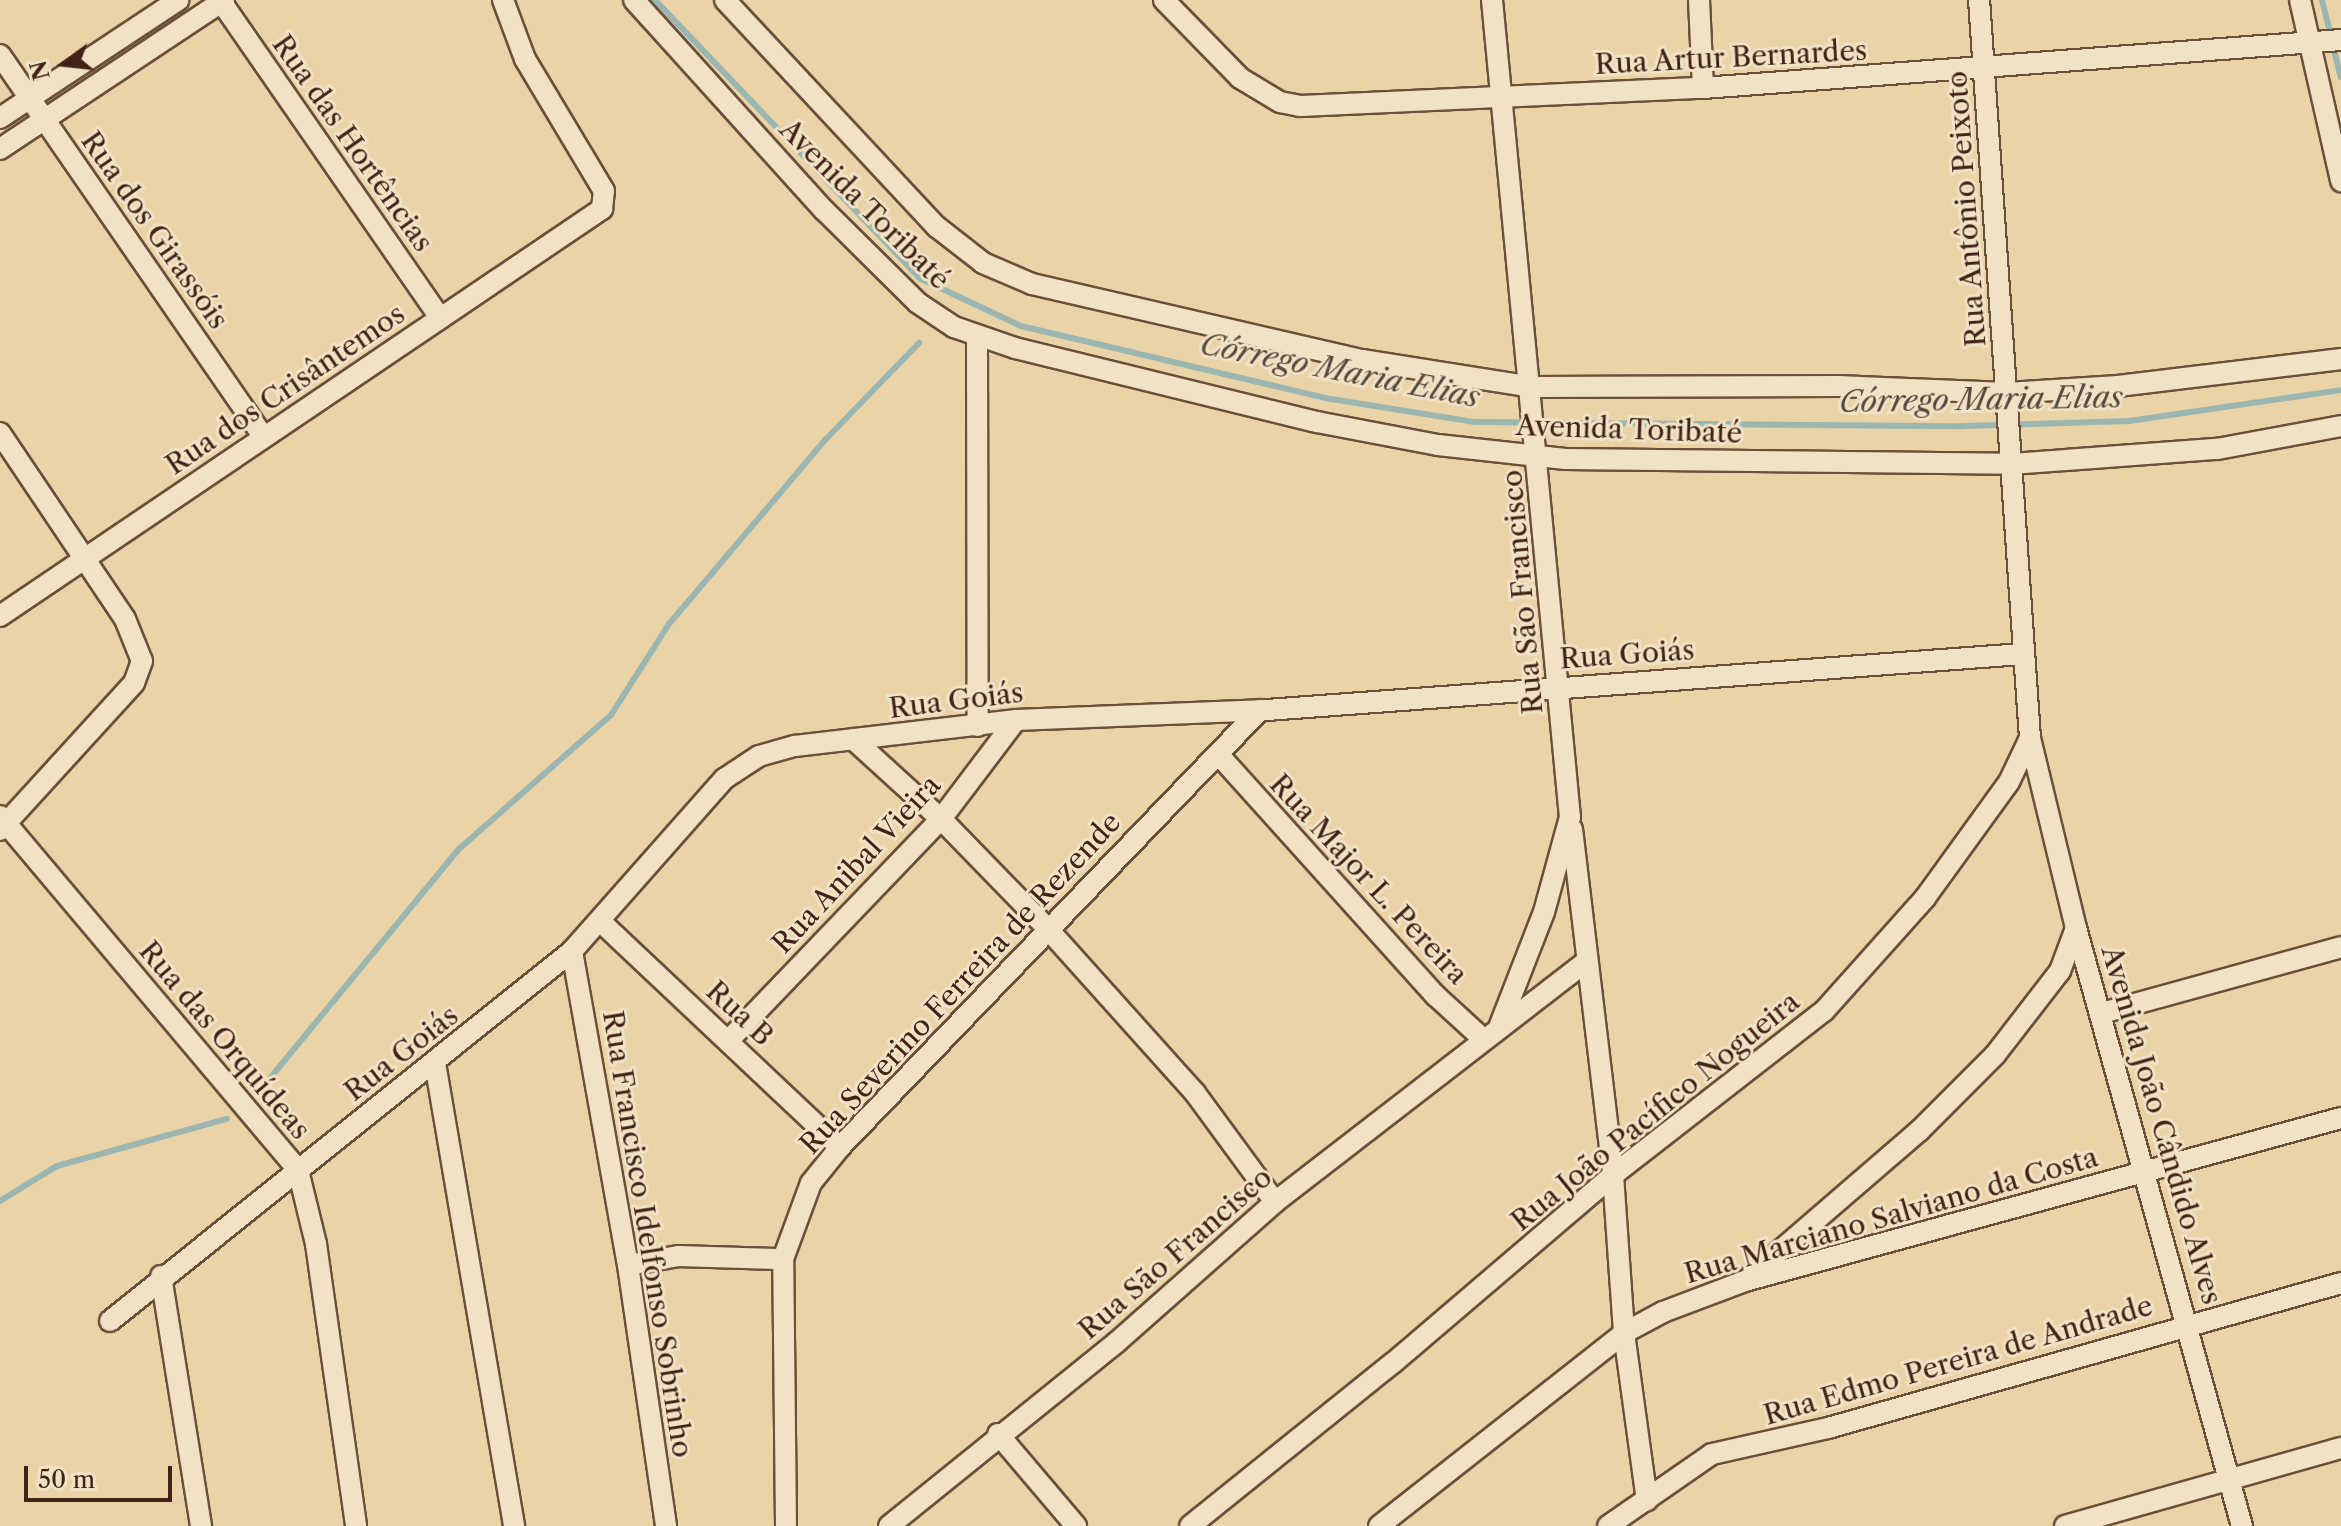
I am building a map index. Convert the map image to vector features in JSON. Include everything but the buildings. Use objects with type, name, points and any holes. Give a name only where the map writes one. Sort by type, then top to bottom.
[{"type":"street","points":[[0,118],[178,0]]},
{"type":"street","points":[[0,149],[222,0]]},
{"type":"street","name":"Rua das Hortências","points":[[222,0],[440,318]]},
{"type":"street","name":"Rua dos Crisântemos","points":[[0,616],[602,209],[604,191],[525,59],[503,0]]},
{"type":"street","name":"Avenida Toribaté","points":[[634,0],[824,210],[918,303],[977,337],[1317,422],[1537,450],[2010,458],[2190,452],[2341,426]]},
{"type":"street","name":"Avenida Toribaté","points":[[725,0],[937,227],[983,263],[1032,284],[1362,360],[1532,395],[1838,386],[2007,399],[2341,359]]},
{"type":"street","name":"Rua Artur Bernardes","points":[[1164,0],[1240,78],[1280,102],[1313,106],[1703,88],[2341,40]]},
{"type":"street","name":"Rua São Francisco","points":[[1492,0],[1570,817],[1544,912],[1500,1025]]},
{"type":"street","points":[[1699,0],[1703,88]]},
{"type":"street","name":"Rua Antônio Peixoto","points":[[1979,0],[2022,654]]},
{"type":"street","points":[[2300,0],[2314,41],[2341,181]]},
{"type":"street","name":"Rua dos Girassóis","points":[[0,55],[264,437]]},
{"type":"street","points":[[977,337],[978,726]]},
{"type":"street","points":[[0,433],[125,619],[142,661],[134,683],[2,823]]},
{"type":"street","points":[[2022,654],[2030,738]]},
{"type":"street","name":"Rua Goiás","points":[[110,1321],[161,1276],[435,1063],[572,951],[601,922],[724,779],[759,756],[853,739],[1016,720],[1260,710],[2022,654]]},
{"type":"street","name":"Rua Severino Ferreira de Rezende","points":[[786,1526],[783,1259],[811,1183],[840,1147],[1047,928],[1260,710]]},
{"type":"street","name":"Rua Anibal Vieira","points":[[729,1040],[941,819],[1016,720]]},
{"type":"street","name":"Avenida João Cândido Alves","points":[[2030,738],[2076,928],[2189,1324],[2242,1526]]},
{"type":"street","name":"Rua João Pacífico Nogueira","points":[[1190,1526],[1393,1363],[1613,1175],[1773,1054],[1870,964],[1977,830],[2030,738]]},
{"type":"street","points":[[853,739],[941,819],[1047,928],[1195,1093],[1275,1202]]},
{"type":"street","name":"Rua Major L. Pereira","points":[[1218,754],[1436,996],[1483,1039]]},
{"type":"street","points":[[1570,817],[1613,1175],[1624,1333],[1647,1500]]},
{"type":"street","name":"Rua das Orquídeas","points":[[2,823],[298,1170],[316,1244],[356,1526]]},
{"type":"street","name":"Rua B","points":[[601,922],[840,1147]]},
{"type":"street","points":[[1745,1281],[1919,1131],[1995,1055],[2060,971],[2076,928]]},
{"type":"street","points":[[2102,1013],[2341,947]]},
{"type":"street","name":"Rua Francisco Idelfonso Sobrinho","points":[[572,951],[628,1265],[666,1526]]},
{"type":"street","name":"Rua São Francisco","points":[[889,1526],[998,1434],[1117,1342],[1275,1202],[1500,1025],[1586,962]]},
{"type":"street","points":[[435,1063],[514,1526]]},
{"type":"street","name":"Rua Marciano Salviano da Costa","points":[[1379,1526],[1624,1333],[1745,1281],[2341,1118]]},
{"type":"street","points":[[628,1265],[679,1256],[783,1259]]},
{"type":"street","points":[[161,1276],[201,1526]]},
{"type":"street","name":"Rua Edmo Pereira de Andrade","points":[[1608,1526],[1712,1454],[1828,1428],[2341,1283]]},
{"type":"street","points":[[998,1434],[1076,1526]]},
{"type":"street","points":[[2065,1526],[2230,1482],[2341,1448]]},
{"type":"waterway","name":"Córrego Maria Elias","points":[[655,0],[921,279],[1021,326],[1331,399],[1475,422],[1963,426],[2129,421],[2341,390]]},
{"type":"waterway","points":[[2322,0],[2331,35]]},
{"type":"waterway","points":[[2333,46],[2341,77]]},
{"type":"waterway","points":[[261,1089],[459,849],[611,715],[669,624],[826,439],[919,343]]},
{"type":"waterway","points":[[0,1201],[57,1166],[227,1119]]}]
